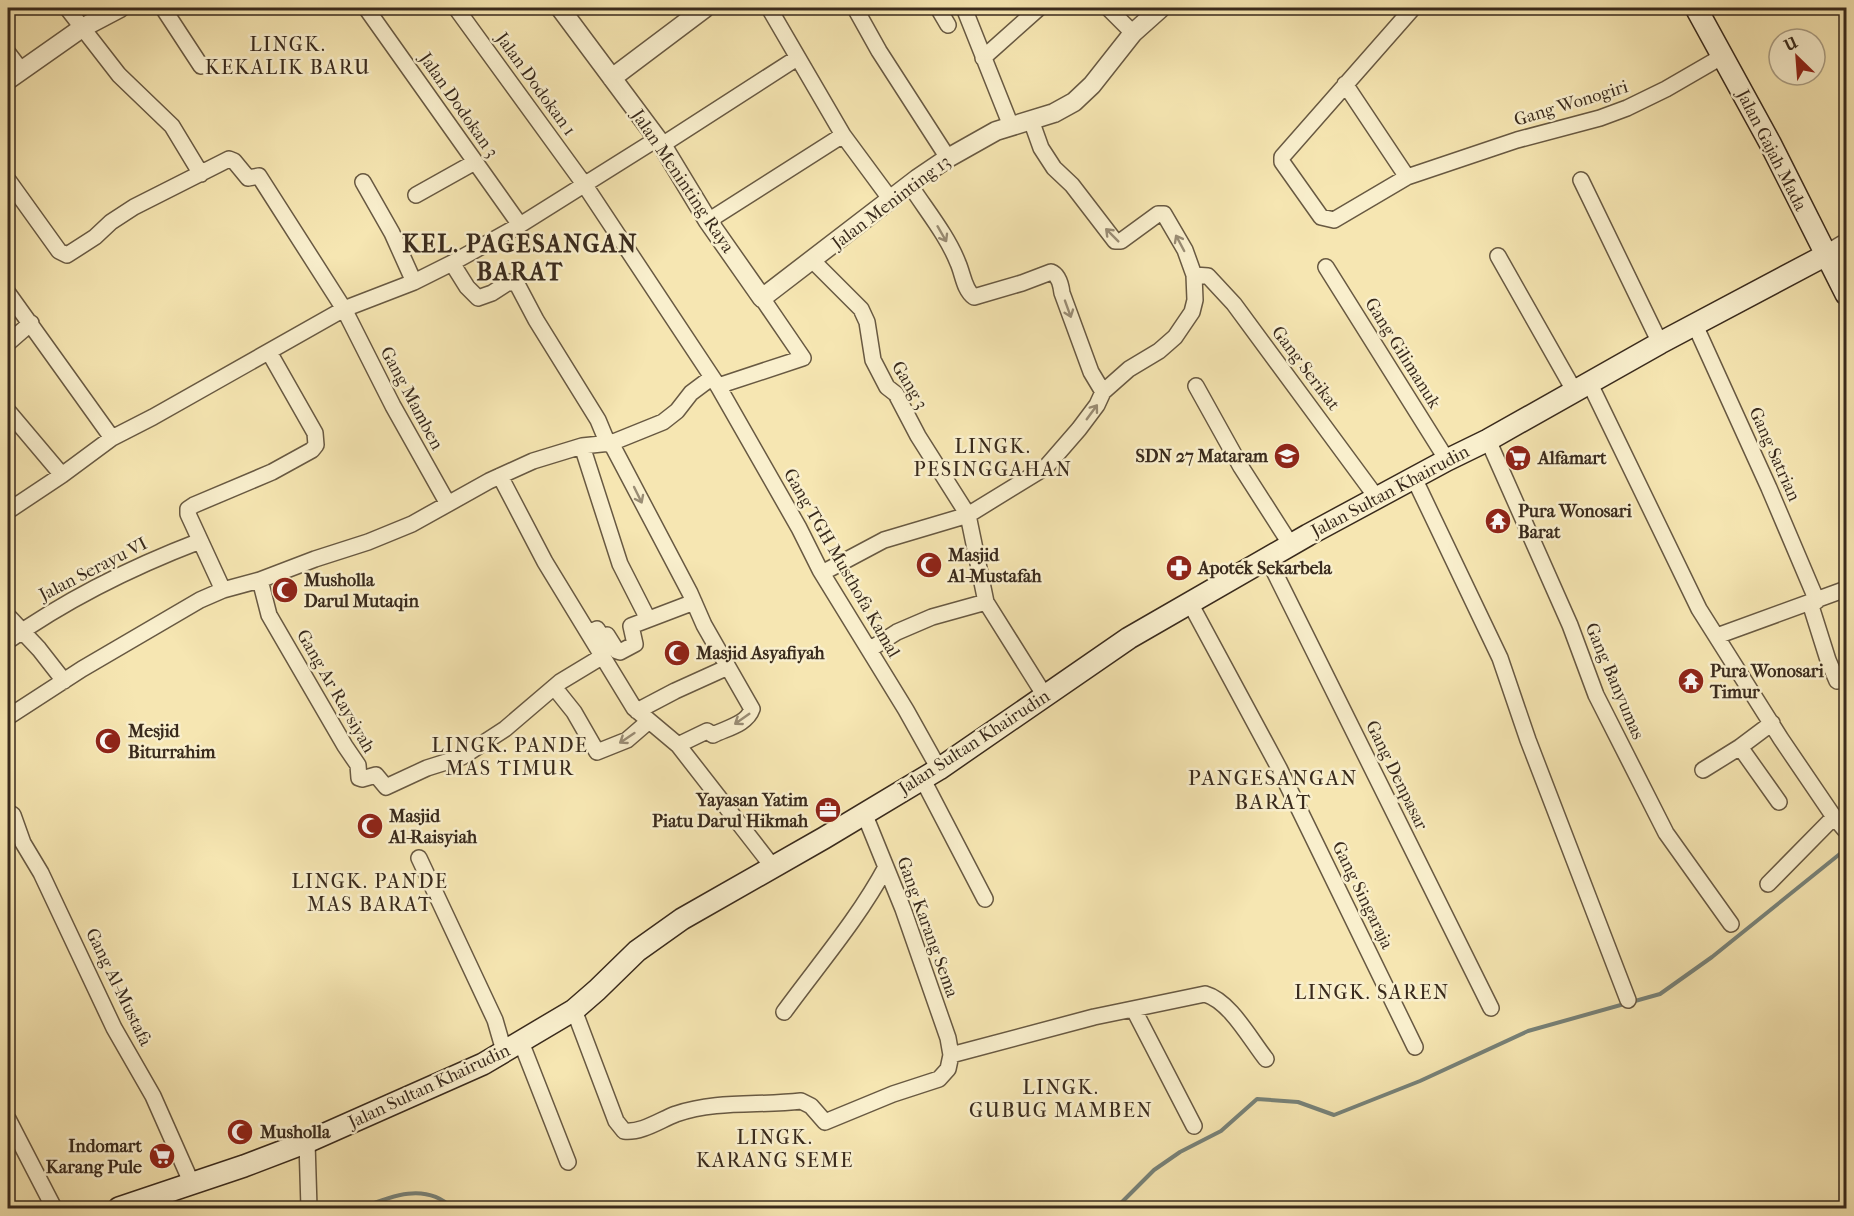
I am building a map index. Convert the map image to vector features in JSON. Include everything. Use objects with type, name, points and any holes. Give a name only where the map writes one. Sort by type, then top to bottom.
[{"type":"main road","name":"Jalan Gajah Mada","points":[[1696,8],[1770,144],[1846,294]]},
{"type":"main road","name":"Jalan Sultan Khairudin","points":[[119,1209],[307,1142],[483,1064],[574,1010],[637,951],[682,919],[931,773],[1129,638],[1291,545],[1826,255]]},
{"type":"street","points":[[8,180],[59,251],[69,255],[134,207],[201,174],[172,126],[119,75],[67,8]]},
{"type":"street","points":[[8,53],[14,75],[82,28],[120,8]]},
{"type":"street","points":[[163,8],[201,66]]},
{"type":"street","name":"Jalan Dodokan 3","points":[[366,8],[520,225]]},
{"type":"street","name":"Jalan Dodokan 1","points":[[456,8],[584,184],[715,382]]},
{"type":"street","points":[[612,78],[705,8]]},
{"type":"street","points":[[770,8],[843,135],[891,200]]},
{"type":"street","points":[[855,8],[879,51],[948,158]]},
{"type":"street","points":[[938,8],[948,25]]},
{"type":"street","points":[[964,8],[1011,126]]},
{"type":"street","points":[[983,58],[1039,8]]},
{"type":"street","points":[[1108,8],[1133,33]]},
{"type":"street","name":"Jalan Meninting 13","points":[[762,298],[948,158],[996,131],[1054,113],[1084,94],[1133,33],[1161,8]]},
{"type":"street","points":[[1407,177],[1345,84],[1413,8]]},
{"type":"street","name":"Jalan Meninting Raya","points":[[564,9],[660,142],[708,221],[803,358],[715,382]]},
{"type":"street","name":"Gang Wonogiri","points":[[1345,84],[1284,153],[1282,162],[1321,217],[1328,220],[1334,220],[1407,177],[1517,140],[1627,108],[1723,57]]},
{"type":"street","points":[[8,511],[112,438],[344,309],[414,282],[452,263],[520,225],[584,184],[660,142],[797,58]]},
{"type":"street","points":[[822,573],[884,540],[968,515],[1046,467],[1079,429],[1097,405],[1103,392],[1130,369],[1159,351],[1175,337],[1192,312],[1195,300],[1194,275],[1185,250],[1164,214],[1158,214],[1121,241],[1115,241],[1072,185],[1054,168],[1041,148],[1031,120]]},
{"type":"street","points":[[708,221],[843,135]]},
{"type":"street","name":"Gang Mamben","points":[[201,174],[230,159],[246,177],[259,177],[344,309],[393,406],[448,504]]},
{"type":"street","points":[[416,195],[475,162]]},
{"type":"street","points":[[1581,180],[1660,343]]},
{"type":"street","points":[[363,182],[392,233],[414,282]]},
{"type":"street","points":[[910,185],[958,261],[968,290],[974,297],[1023,284],[1051,272],[1054,273],[1062,285],[1062,293],[1091,372],[1103,392]]},
{"type":"street","points":[[1826,255],[1846,243]]},
{"type":"street","points":[[1498,256],[1582,388],[1699,609],[1834,817],[1845,830]]},
{"type":"street","name":"Gang 3","points":[[813,261],[861,309],[867,322],[873,360],[887,387],[896,394],[918,436],[968,515],[987,602],[1045,696]]},
{"type":"street","points":[[452,263],[478,298],[492,293],[509,282],[518,284],[536,320],[598,420],[704,625],[752,708],[745,720],[713,735],[707,731],[678,745]]},
{"type":"street","name":"Gang Gilimanuk","points":[[1326,267],[1446,460]]},
{"type":"street","name":"Gang Serikat","points":[[1194,275],[1208,276],[1234,304],[1377,498]]},
{"type":"street","points":[[8,293],[112,438]]},
{"type":"street","points":[[8,343],[31,323]]},
{"type":"street","name":"Gang Satrian","points":[[1695,325],[1769,488],[1814,602],[1828,660],[1837,681]]},
{"type":"street","points":[[223,590],[188,514],[191,507],[272,472],[312,450],[316,445],[315,433],[269,351]]},
{"type":"street","points":[[8,717],[185,607],[223,590],[260,580],[412,524],[532,461],[582,446],[610,444],[663,422],[677,411],[691,393],[715,382]]},
{"type":"street","name":"Gang TGH Musthofa Kamal","points":[[715,382],[822,573],[869,650],[931,773],[985,899]]},
{"type":"street","points":[[1196,386],[1241,467],[1291,545]]},
{"type":"street","points":[[10,419],[62,475]]},
{"type":"street","name":"Gang Banyumas","points":[[1488,440],[1570,625],[1596,695],[1666,833],[1731,924]]},
{"type":"street","points":[[582,446],[620,564],[648,619]]},
{"type":"street","points":[[500,476],[545,561],[640,714],[678,745],[773,867]]},
{"type":"street","points":[[1414,478],[1500,658],[1528,740],[1628,1000]]},
{"type":"street","name":"Jalan Serayu VI","points":[[8,640],[77,596],[167,553],[200,541]]},
{"type":"street","name":"Gang Denpasar","points":[[1268,559],[1491,1008]]},
{"type":"street","name":"Gang Ar Raysiyah","points":[[260,580],[269,615],[358,765],[359,778],[376,775],[386,787],[427,768],[462,757],[505,729],[554,687]]},
{"type":"street","points":[[1717,636],[1846,589]]},
{"type":"street","points":[[591,636],[597,629],[602,637],[608,636],[620,652],[635,644],[631,626],[694,602]]},
{"type":"street","points":[[869,650],[897,632],[932,617],[987,602]]},
{"type":"street","name":"Gang Singaraja","points":[[1190,603],[1280,768],[1414,1047]]},
{"type":"street","points":[[8,616],[64,681]]},
{"type":"street","points":[[603,656],[554,687],[574,712],[596,752],[627,740],[640,714],[675,692],[728,667]]},
{"type":"street","points":[[1703,770],[1740,747],[1772,723]]},
{"type":"street","points":[[1740,747],[1779,802]]},
{"type":"street","name":"Gang Al-Mustafa","points":[[8,812],[13,815],[23,843],[41,873],[114,1028],[153,1096],[192,1184]]},
{"type":"street","name":"Gang Karang Sema","points":[[864,813],[922,962],[948,1038],[951,1055]]},
{"type":"street","points":[[1768,884],[1834,817]]},
{"type":"street","points":[[419,858],[495,1020],[512,1047],[568,1162]]},
{"type":"street","points":[[784,1011],[841,937],[872,893],[886,867]]},
{"type":"street","points":[[574,1010],[616,1120],[624,1131],[653,1124],[676,1114],[720,1104],[801,1101],[811,1106],[825,1122],[893,1094],[939,1079],[948,1069],[951,1055],[1094,1017],[1205,994],[1217,998],[1231,1012],[1266,1059]]},
{"type":"street","points":[[1134,1010],[1194,1126]]},
{"type":"street","points":[[8,1119],[54,1209]]},
{"type":"street","points":[[307,1142],[309,1209]]},
{"type":"waterway","points":[[1116,1208],[1154,1170],[1180,1152],[1221,1131],[1257,1099],[1298,1102],[1334,1115],[1420,1081],[1528,1031],[1660,994],[1712,957],[1846,849]]},
{"type":"waterway","points":[[361,1208],[384,1199],[420,1193],[442,1200],[452,1208]]},
{"type":"place","name":"SDN 27 Mataram","points":[[1287,456]]},
{"type":"place","name":"Alfamart","points":[[1518,458]]},
{"type":"place","name":"Pura Wonosari Barat","points":[[1498,521]]},
{"type":"place","name":"Masjid Al-Mustafah","points":[[929,565]]},
{"type":"place","name":"Apotek Sekarbela","points":[[1179,568]]},
{"type":"place","name":"Musholla Darul Mutaqin","points":[[285,590]]},
{"type":"place","name":"Masjid Asyafiyah","points":[[677,653]]},
{"type":"place","name":"Pura Wonosari Timur","points":[[1691,681]]},
{"type":"place","name":"Mesjid Biturrahim","points":[[108,741]]},
{"type":"place","name":"Yayasan Yatim Piatu Darul Hikmah","points":[[828,810]]},
{"type":"place","name":"Masjid Al-Raisyiah","points":[[370,826]]},
{"type":"place","name":"Musholla","points":[[240,1132]]},
{"type":"place","name":"Indomart Karang Pule","points":[[162,1156]]},
{"type":"district","name":"LINGK. KEKALIK BARU","points":[[288,56]]},
{"type":"district","name":"KEL. PAGESANGAN BARAT","points":[[520,258]]},
{"type":"district","name":"LINGK. PESINGGAHAN","points":[[993,458]]},
{"type":"district","name":"LINGK. PANDE MAS TIMUR","points":[[510,756]]},
{"type":"district","name":"PANGESANGAN BARAT","points":[[1273,790]]},
{"type":"district","name":"LINGK. PANDE MAS BARAT","points":[[370,892]]},
{"type":"district","name":"LINGK. SAREN","points":[[1372,992]]},
{"type":"district","name":"LINGK. GUBUG MAMBEN","points":[[1061,1098]]},
{"type":"district","name":"LINGK. KARANG SEME","points":[[775,1148]]}]
